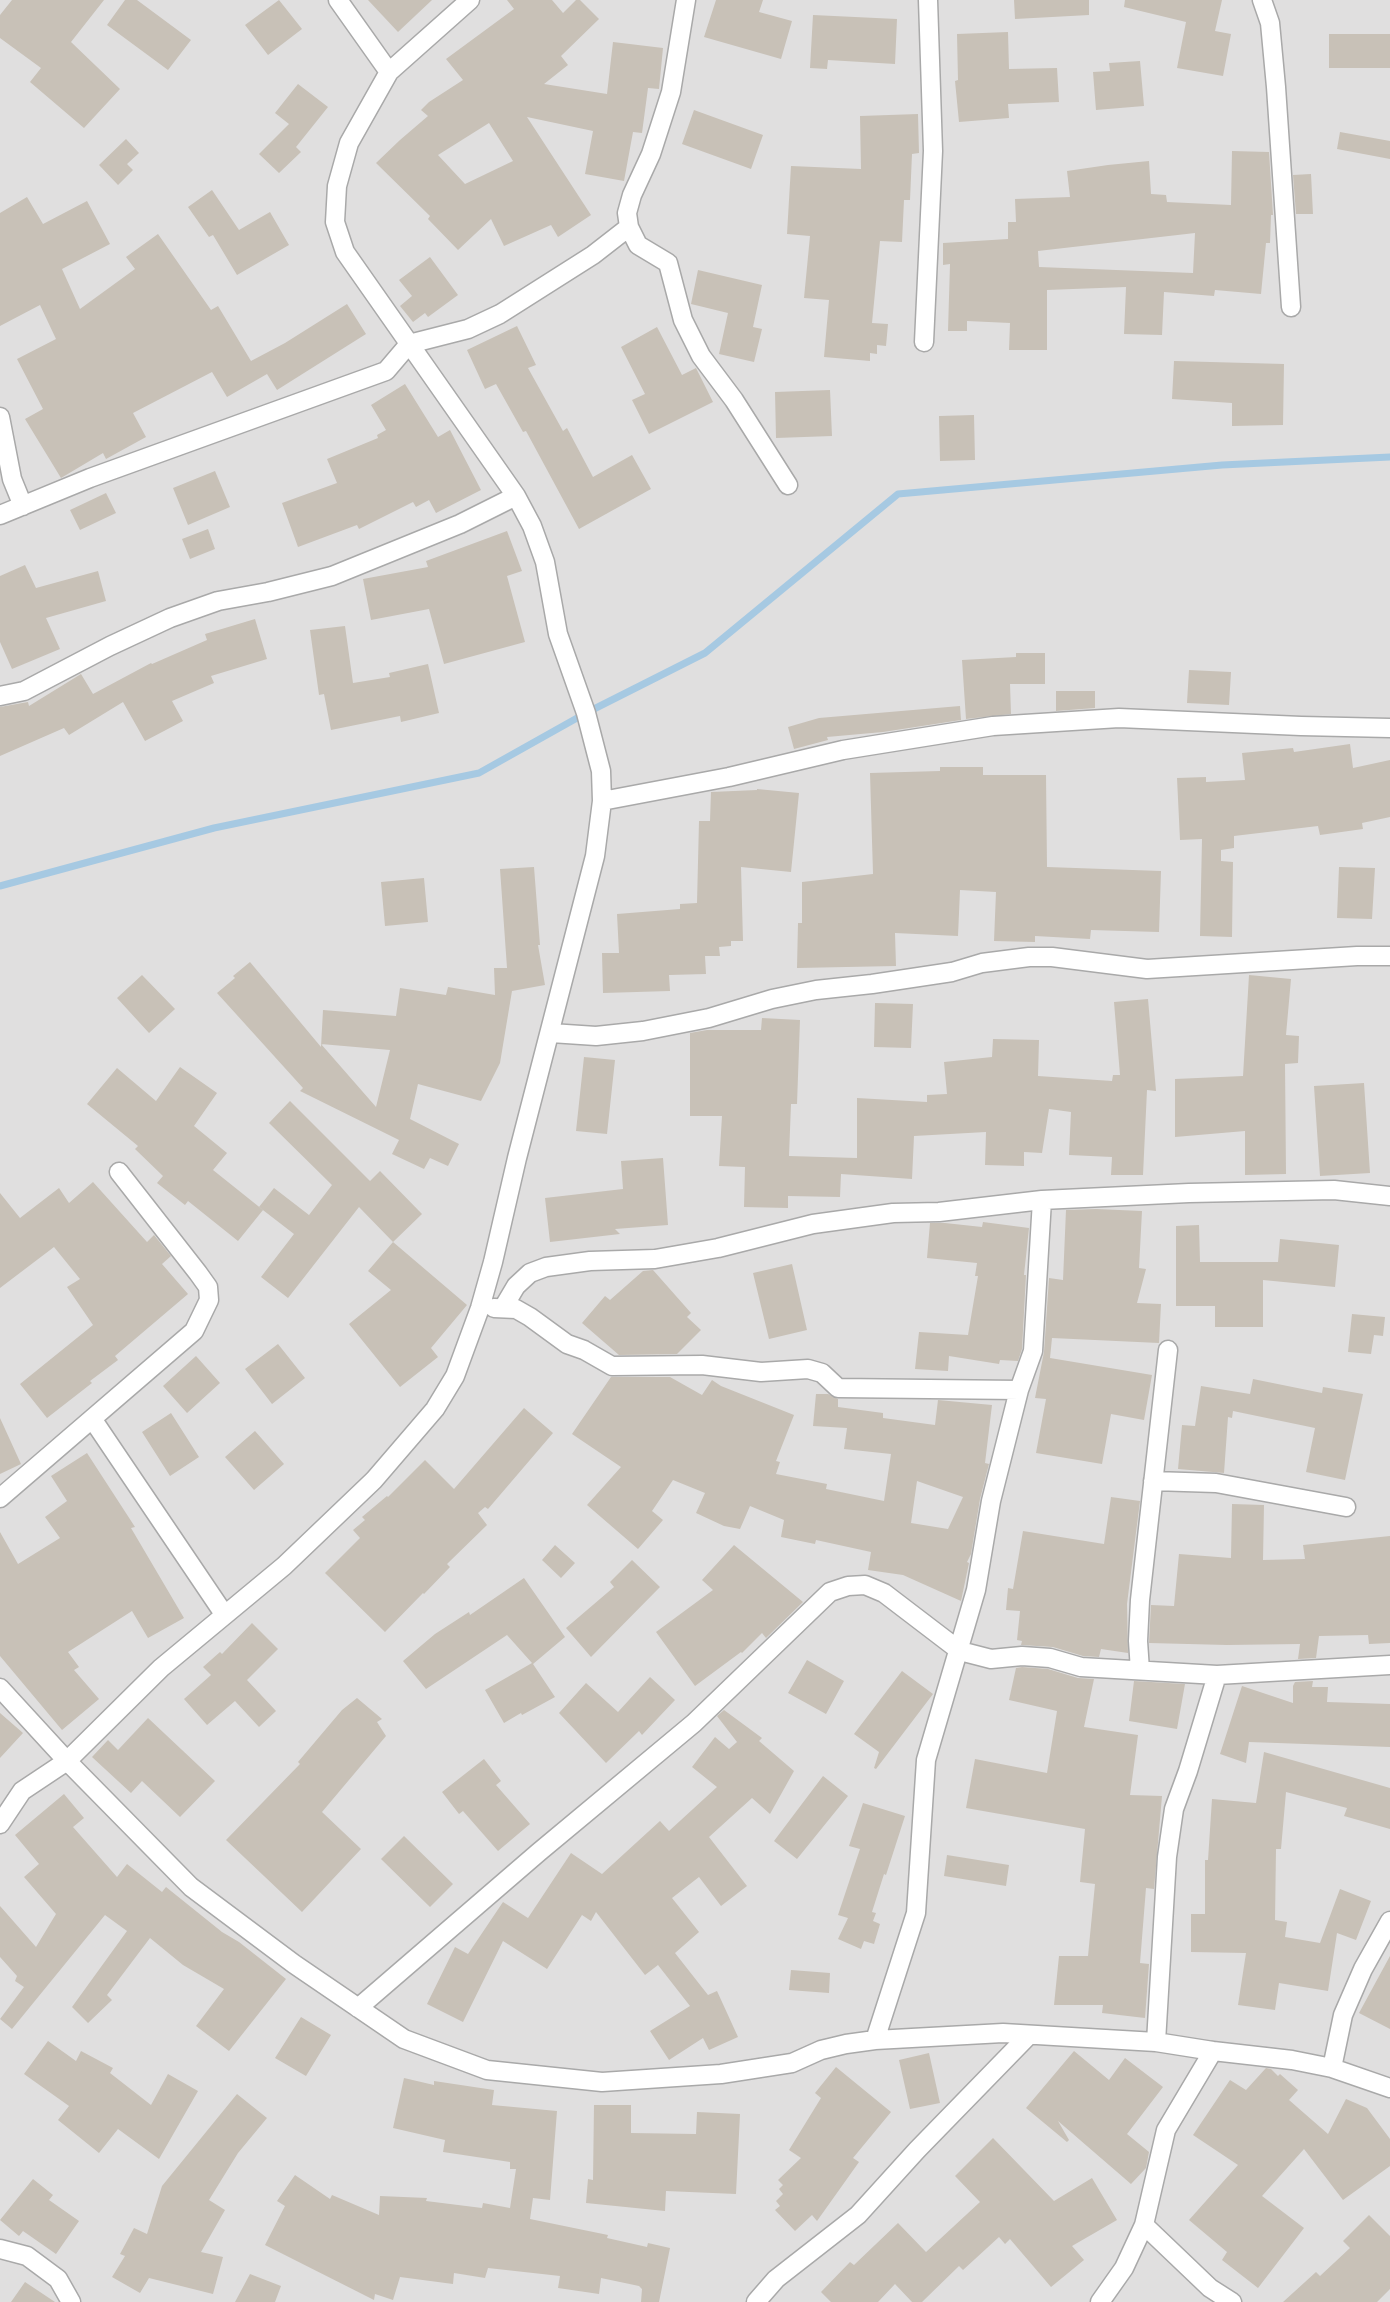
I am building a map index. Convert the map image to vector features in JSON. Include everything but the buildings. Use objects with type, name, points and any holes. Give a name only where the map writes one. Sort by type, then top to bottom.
[{"type":"street","points":[[338,0],[389,72]]},
{"type":"street","points":[[0,1824],[22,1791],[67,1761],[162,1668],[284,1566],[330,1524],[374,1480],[435,1409],[455,1376],[480,1308],[551,1033],[595,856],[602,801],[601,771],[586,713],[558,634],[545,562],[532,526],[516,496],[345,252],[335,222],[337,186],[349,143],[389,72],[470,0]]},
{"type":"street","points":[[686,0],[670,92],[651,154],[632,195],[627,213],[629,227],[638,245],[668,263],[683,320],[701,356],[734,400],[788,485]]},
{"type":"street","points":[[924,342],[933,151],[928,0]]},
{"type":"street","points":[[1262,0],[1270,23],[1291,307]]},
{"type":"street","points":[[0,515],[90,478],[386,371],[409,344],[468,329],[500,314],[593,255],[629,227]]},
{"type":"street","points":[[0,417],[12,478],[23,506]]},
{"type":"street","points":[[0,696],[24,691],[170,618],[218,601],[268,592],[332,576],[459,524],[516,496]]},
{"type":"street","points":[[602,801],[729,777],[843,750],[993,726],[1119,718],[1390,728]]},
{"type":"street","points":[[551,1033],[596,1036],[643,1031],[709,1018],[772,999],[816,990],[952,972],[982,963],[1029,957],[1052,957],[1147,969],[1390,956]]},
{"type":"street","points":[[0,1498],[194,1331],[209,1300],[208,1287],[119,1172]]},
{"type":"street","points":[[503,1308],[516,1286],[530,1273],[546,1267],[590,1261],[655,1259],[718,1248],[813,1224],[882,1214],[939,1212],[1042,1200],[1334,1190],[1390,1196]]},
{"type":"street","points":[[875,2040],[916,1913],[926,1760],[960,1651],[976,1590],[992,1501],[1019,1390],[1033,1351],[1042,1200]]},
{"type":"street","points":[[480,1308],[516,1309],[567,1344],[584,1350],[612,1366],[702,1365],[760,1372],[808,1370],[822,1373],[838,1388],[1019,1390]]},
{"type":"street","points":[[1140,1670],[1138,1641],[1140,1600],[1168,1350]]},
{"type":"street","points":[[93,1420],[224,1614]]},
{"type":"street","points":[[1153,1481],[1216,1483],[1346,1507]]},
{"type":"street","points":[[358,2008],[539,1852],[694,1723],[830,1592],[848,1586],[865,1586],[884,1593],[960,1651],[991,1659],[1022,1656],[1050,1658],[1081,1667],[1217,1675],[1390,1665]]},
{"type":"street","points":[[1156,2042],[1167,1857],[1174,1809],[1217,1675]]},
{"type":"street","points":[[0,1688],[67,1761],[191,1887],[294,1964],[404,2039],[487,2070],[602,2082],[721,2074],[792,2062],[820,2050],[875,2040],[1003,2033],[1156,2042],[1292,2060],[1332,2068],[1390,2088]]},
{"type":"street","points":[[1332,2068],[1343,2015],[1363,1969],[1390,1921]]},
{"type":"street","points":[[756,2302],[776,2279],[858,2215],[917,2150],[1029,2035]]},
{"type":"street","points":[[1100,2302],[1124,2268],[1144,2225],[1166,2130],[1213,2051]]},
{"type":"street","points":[[1144,2225],[1210,2288],[1232,2302]]},
{"type":"street","points":[[0,2249],[27,2256],[58,2279],[71,2302]]},
{"type":"shaded area","points":[[0,0],[1390,0],[1390,2302],[0,2302]]},
{"type":"waterway","points":[[0,886],[214,828],[479,773],[586,713],[705,653],[898,494],[1222,465],[1390,457]]}]
